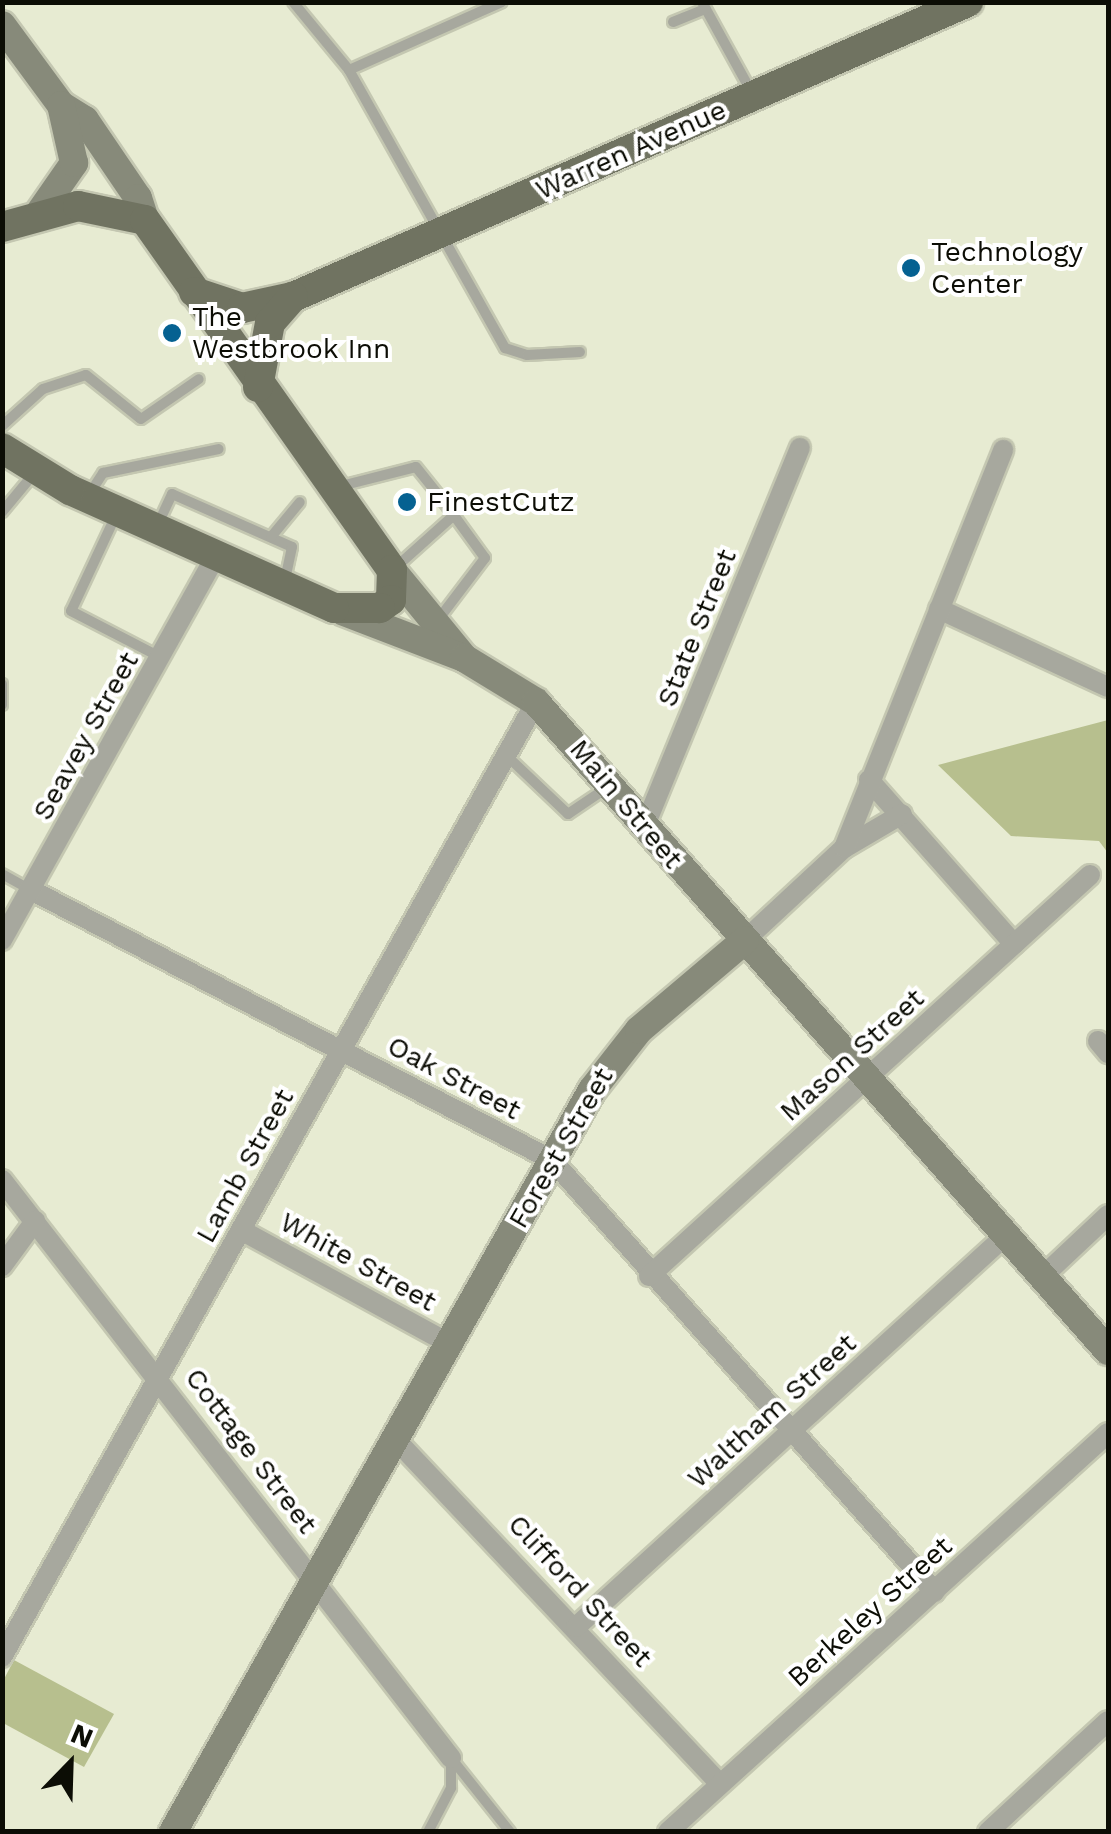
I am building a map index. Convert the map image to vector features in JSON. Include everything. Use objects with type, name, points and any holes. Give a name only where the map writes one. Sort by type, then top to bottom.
[{"type":"main road","name":"Warren Avenue","points":[[194,292],[242,308],[293,297],[968,2]]},
{"type":"main road","points":[[2,25],[61,106],[74,163],[61,190],[40,212]]},
{"type":"main road","points":[[61,106],[85,120],[145,220],[258,387],[392,570],[438,621],[464,658]]},
{"type":"main road","points":[[2,227],[40,212],[99,207],[145,220]]},
{"type":"main road","points":[[258,387],[270,323],[293,297]]},
{"type":"main road","name":"Main Street","points":[[2,448],[86,498],[334,608],[464,658],[536,702],[1108,1351]]},
{"type":"main road","points":[[334,608],[380,608],[390,600],[392,570]]},
{"type":"main road","name":"Forest Street","points":[[174,1832],[552,1160],[614,1058],[745,940]]},
{"type":"street","name":"State Street","points":[[644,828],[800,448]]},
{"type":"street","name":"Forest Street","points":[[745,940],[844,848],[1004,450]]},
{"type":"street","name":"Seavey Street","points":[[2,940],[215,557]]},
{"type":"street","points":[[939,610],[1108,687]]},
{"type":"street","name":"Lamb Street","points":[[2,1657],[536,702]]},
{"type":"street","points":[[869,780],[1014,944]]},
{"type":"street","points":[[844,848],[902,814]]},
{"type":"street","name":"Mason Street","points":[[650,1276],[1090,874]]},
{"type":"street","name":"Oak Street","points":[[31,890],[552,1160],[650,1276],[934,1592]]},
{"type":"street","name":"Cottage Street","points":[[2,1180],[160,1376],[451,1758]]},
{"type":"street","points":[[1042,1278],[1108,1215]]},
{"type":"street","points":[[2,1266],[35,1221]]},
{"type":"street","name":"White Street","points":[[242,1230],[448,1343]]},
{"type":"street","name":"Waltham Street","points":[[576,1627],[1005,1236]]},
{"type":"street","name":"Berkeley Street","points":[[668,1832],[1108,1432]]},
{"type":"street","name":"Clifford Street","points":[[395,1439],[720,1784]]},
{"type":"street","points":[[988,1832],[1108,1720]]},
{"type":"lane","points":[[293,2],[350,70],[505,348],[527,355],[580,352]]},
{"type":"lane","points":[[350,70],[502,2]]},
{"type":"lane","points":[[674,22],[704,6],[754,96]]},
{"type":"lane","points":[[2,426],[43,388],[86,375],[140,420],[198,379]]},
{"type":"lane","points":[[86,498],[103,473],[219,450]]},
{"type":"lane","points":[[331,488],[416,467],[484,558],[438,621]]},
{"type":"lane","points":[[2,512],[36,470]]},
{"type":"lane","points":[[155,529],[172,494],[292,547],[283,586]]},
{"type":"lane","points":[[271,538],[300,502]]},
{"type":"lane","points":[[118,512],[72,611],[162,658]]},
{"type":"lane","points":[[392,570],[454,515]]},
{"type":"lane","points":[[2,684],[2,704]]},
{"type":"lane","points":[[506,755],[568,814],[610,786]]},
{"type":"lane","points":[[2,874],[31,890]]},
{"type":"lane","points":[[428,1832],[451,1788],[451,1758]]},
{"type":"lane","points":[[451,1758],[510,1832]]},
{"type":"green space","points":[[1108,720],[1108,853],[1099,841],[1011,836],[938,765]]},
{"type":"green space","points":[[14,1660],[114,1714],[84,1767],[3,1723],[3,1681]]},
{"type":"place","name":"Technology Center","points":[[911,268]]},
{"type":"place","name":"The Westbrook Inn","points":[[172,333]]},
{"type":"place","name":"FinestCutz","points":[[407,502]]}]
